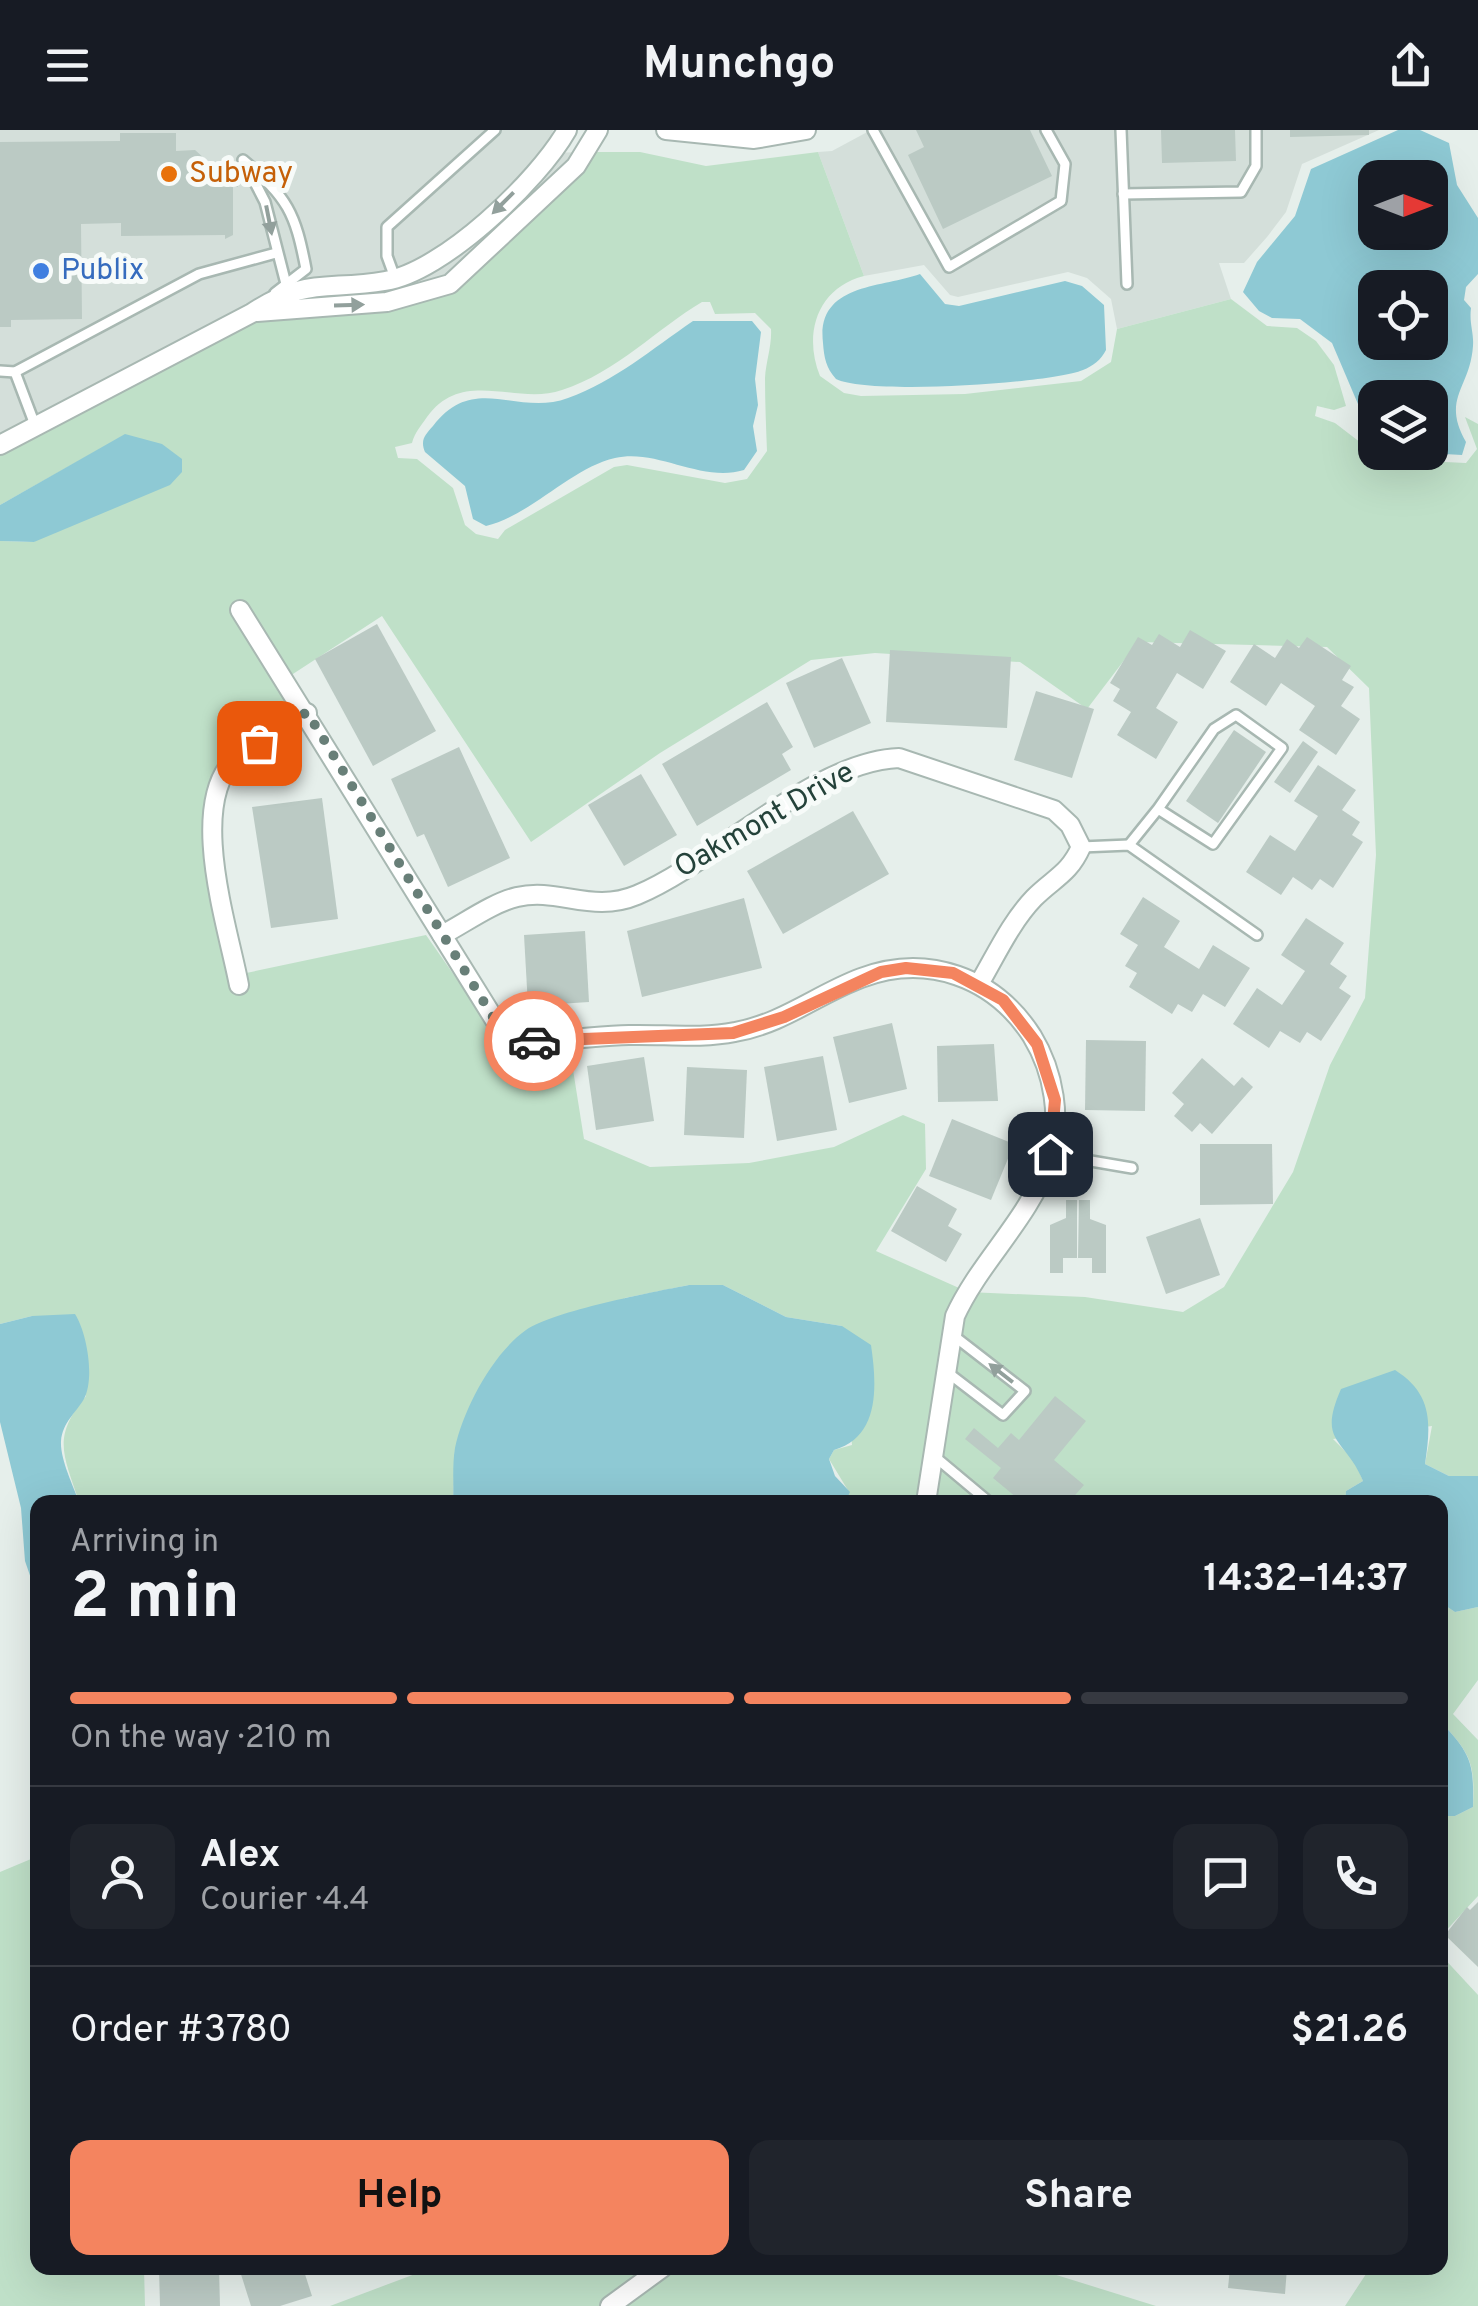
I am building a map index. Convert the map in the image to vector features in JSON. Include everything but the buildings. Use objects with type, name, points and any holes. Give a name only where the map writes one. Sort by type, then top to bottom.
[{"type":"street","points":[[0,445],[252,313],[283,292],[396,279],[448,254],[544,162],[567,130]]},
{"type":"street","points":[[252,313],[404,298],[450,284],[576,166],[598,130]]},
{"type":"street","points":[[666,130],[754,140],[806,130]]},
{"type":"street","points":[[240,610],[307,712],[496,1022],[516,1039],[542,1042],[733,1033],[784,1017],[858,979],[906,968],[953,973],[979,984],[1021,1020],[1048,1071],[1055,1100],[1050,1154],[1036,1189],[966,1293],[951,1334],[927,1495]]},
{"type":"street","points":[[239,985],[215,860],[212,809],[220,780],[235,759],[307,712]]},
{"type":"street","name":"Oakmont Drive","points":[[442,935],[516,897],[544,896],[594,904],[640,894],[806,793],[874,759],[919,763],[1026,797],[1054,810],[1070,826],[1081,847]]},
{"type":"street","points":[[979,984],[1016,920],[1034,898],[1072,868],[1081,847]]},
{"type":"street","points":[[610,2306],[652,2275]]},
{"type":"lane","points":[[404,298],[387,256],[388,227],[496,130]]},
{"type":"lane","points":[[873,130],[949,267],[1060,200],[1065,164],[1046,130]]},
{"type":"lane","points":[[1121,130],[1127,284]]},
{"type":"lane","points":[[1124,194],[1241,192],[1256,166],[1256,130]]},
{"type":"lane","points":[[252,313],[306,270],[293,210],[280,190],[243,160],[266,202],[286,284]]},
{"type":"lane","points":[[0,371],[14,372],[200,274],[276,254]]},
{"type":"lane","points":[[14,372],[36,426]]},
{"type":"lane","points":[[1129,846],[1214,729],[1236,716],[1282,748],[1213,844],[1158,809]]},
{"type":"lane","points":[[1081,847],[1129,846],[1258,935]]},
{"type":"lane","points":[[1050,1154],[1132,1168]]},
{"type":"lane","points":[[948,1372],[1004,1415],[1025,1391],[951,1334]]},
{"type":"lane","points":[[934,1456],[977,1495]]},
{"type":"shaded area","points":[[0,130],[553,130],[547,153],[586,152],[483,259],[411,301],[0,447]]},
{"type":"shaded area","points":[[871,130],[1379,130],[1302,164],[1286,212],[1267,237],[1244,263],[1219,263],[1231,299],[1117,329],[1111,299],[1087,278],[1068,272],[958,297],[950,295],[924,265],[864,276],[818,152],[832,151]]},
{"type":"green space","points":[[586,152],[640,152],[706,166],[818,152],[864,276],[835,291],[825,302],[814,329],[820,376],[844,393],[965,394],[1081,381],[1111,362],[1117,329],[1231,299],[1267,326],[1297,328],[1316,341],[1334,365],[1346,406],[1334,410],[1317,406],[1315,416],[1335,423],[1358,441],[1358,470],[1448,470],[1448,462],[1466,463],[1477,449],[1465,417],[1478,424],[1478,1476],[1449,1476],[1425,1464],[1432,1426],[1333,1439],[1355,1461],[1363,1481],[1346,1495],[848,1495],[829,1459],[834,1450],[852,1445],[842,1326],[786,1317],[723,1285],[689,1285],[625,1298],[455,1449],[453,1495],[77,1495],[65,1459],[64,1436],[86,1396],[32,1316],[0,1324],[0,541],[34,542],[125,435],[0,505],[0,447],[262,312],[412,301],[483,259]],"holes":[[[702,302],[710,302],[715,314],[755,313],[771,329],[765,378],[767,451],[747,479],[725,483],[627,465],[614,467],[505,530],[498,539],[476,534],[465,525],[453,488],[417,459],[398,458],[395,447],[412,443],[427,417],[441,402],[457,394],[544,394],[562,390],[601,373]],[[382,616],[531,842],[660,753],[811,660],[875,653],[1020,662],[1087,709],[1138,642],[1327,647],[1369,688],[1376,855],[1365,998],[1330,1065],[1293,1172],[1224,1287],[1183,1312],[1085,1297],[968,1292],[876,1251],[926,1169],[925,1124],[903,1115],[834,1147],[749,1163],[650,1167],[584,1139],[571,1057],[503,1045],[426,935],[227,977],[203,807],[298,723],[276,685]]]},
{"type":"green space","points":[[1448,1607],[1455,1612],[1478,1607],[1478,1680],[1453,1714],[1478,1740],[1478,1896],[1448,1928],[1448,1816],[1473,1807],[1472,1769],[1459,1742],[1448,1730]]},
{"type":"green space","points":[[30,1859],[30,2275],[144,2275],[145,2306],[0,2306],[0,1872]]},
{"type":"green space","points":[[1448,1963],[1478,1995],[1478,2306],[1345,2306],[1365,2275],[1448,2275]]},
{"type":"green space","points":[[412,2275],[1056,2275],[1156,2306],[330,2306]]},
{"type":"water","points":[[1398,130],[1420,130],[1449,143],[1457,185],[1478,218],[1478,274],[1466,287],[1464,300],[1471,308],[1473,346],[1456,404],[1466,442],[1462,455],[1448,454],[1448,380],[1358,380],[1358,404],[1332,343],[1300,319],[1272,318],[1259,311],[1243,292],[1257,262],[1295,216],[1311,169]]},
{"type":"water","points":[[920,274],[945,304],[959,306],[1065,281],[1082,286],[1104,305],[1106,350],[1083,370],[1034,380],[919,387],[854,384],[836,379],[823,348],[824,323],[830,309],[855,291]]},
{"type":"water","points":[[693,321],[752,321],[761,332],[755,379],[758,405],[753,426],[757,451],[744,470],[712,472],[647,457],[615,458],[583,471],[520,512],[486,526],[473,519],[465,486],[425,452],[423,441],[428,432],[448,410],[464,402],[480,398],[531,403],[568,398],[617,374]]},
{"type":"water","points":[[125,434],[162,444],[182,459],[182,472],[170,485],[34,542],[0,541],[0,505]]},
{"type":"water","points":[[689,1285],[723,1285],[786,1317],[842,1326],[871,1345],[874,1393],[868,1422],[860,1434],[834,1450],[829,1459],[848,1495],[453,1495],[459,1433],[481,1384],[502,1353],[539,1323],[604,1303]]},
{"type":"water","points":[[75,1314],[86,1344],[89,1380],[84,1399],[67,1423],[61,1441],[76,1495],[30,1495],[30,1576],[25,1561],[21,1508],[0,1422],[0,1324],[32,1316]]},
{"type":"water","points":[[1395,1370],[1417,1389],[1423,1400],[1428,1423],[1425,1464],[1449,1476],[1478,1476],[1478,1607],[1455,1612],[1448,1607],[1448,1495],[1346,1495],[1363,1481],[1333,1431],[1334,1407],[1341,1389]]},
{"type":"water","points":[[1448,1730],[1464,1751],[1473,1779],[1473,1807],[1448,1816]]},
{"type":"way so far","points":[[259,743],[307,712],[496,1022],[516,1039],[534,1041]]},
{"type":"place","name":"Subway","points":[[169,174]]},
{"type":"place","name":"Publix","points":[[41,271]]},
{"type":"route","points":[[534,1041],[733,1033],[784,1017],[858,979],[906,968],[931,968],[979,984],[1003,1000],[1037,1044],[1055,1100],[1050,1154]]}]
